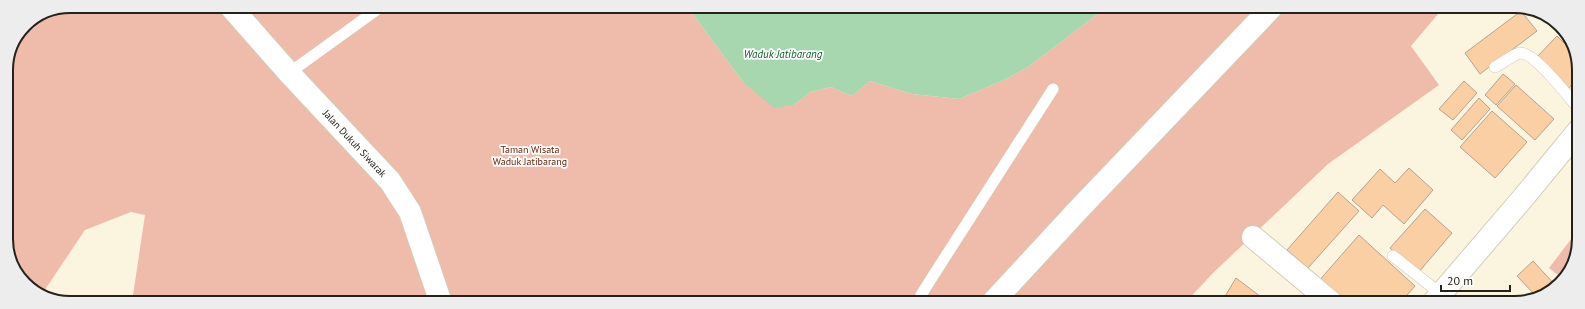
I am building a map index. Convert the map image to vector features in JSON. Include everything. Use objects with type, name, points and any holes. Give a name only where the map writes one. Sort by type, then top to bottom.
[{"type":"street","name":"Jalan Dukuh Siwarak","points":[[236,13],[289,73],[390,181],[410,212],[439,296]]},
{"type":"street","points":[[998,296],[1079,209],[1266,13]]},
{"type":"street","points":[[1440,296],[1572,138]]},
{"type":"street","points":[[1253,237],[1324,296]]},
{"type":"lane","points":[[289,73],[372,13]]},
{"type":"lane","points":[[1495,67],[1519,53],[1528,55],[1544,69],[1572,101]]},
{"type":"lane","points":[[921,296],[1054,89]]},
{"type":"lane","points":[[1392,256],[1434,296]]},
{"type":"green space","name":"Taman Wisata Waduk Jatibarang","points":[[692,13],[743,82],[794,105],[810,92],[831,87],[852,96],[870,81],[912,94],[959,99],[1004,80],[1028,67],[1099,13],[1439,13],[1411,46],[1439,85],[1328,164],[1213,273],[1192,296],[133,296],[145,215],[131,212],[85,230],[45,290],[32,282],[21,268],[16,258],[13,239],[14,59],[17,48],[30,30],[48,17],[59,14]]},
{"type":"green space","points":[[1572,238],[1572,247],[1569,258],[1559,276],[1549,268]]},
{"type":"water","name":"Waduk Jatibarang","points":[[692,13],[1099,13],[1028,67],[1004,80],[959,99],[912,94],[870,81],[852,96],[831,87],[810,92],[794,105],[774,108],[743,82]]},
{"type":"building","points":[[1518,13],[1523,13],[1537,31],[1480,74],[1465,53]]},
{"type":"building","points":[[1557,36],[1566,45],[1569,51],[1572,70],[1572,85],[1568,89],[1536,58]]},
{"type":"building","points":[[1503,74],[1515,84],[1496,105],[1485,95]]},
{"type":"building","points":[[1464,81],[1477,93],[1453,120],[1439,109]]},
{"type":"building","points":[[1516,85],[1554,119],[1535,140],[1497,106]]},
{"type":"building","points":[[1479,98],[1490,109],[1462,140],[1451,130]]},
{"type":"building","points":[[1492,111],[1527,142],[1495,178],[1460,147]]},
{"type":"building","points":[[1409,168],[1433,190],[1404,224],[1383,205],[1372,218],[1352,200],[1380,169],[1395,183]]},
{"type":"building","points":[[1338,192],[1359,211],[1308,268],[1287,250]]},
{"type":"building","points":[[1425,209],[1452,233],[1418,273],[1390,248]]},
{"type":"building","points":[[1359,235],[1415,286],[1406,296],[1332,296],[1317,283]]},
{"type":"building","points":[[1533,261],[1553,282],[1533,293],[1517,276]]},
{"type":"building","points":[[1236,278],[1260,296],[1225,296]]}]
